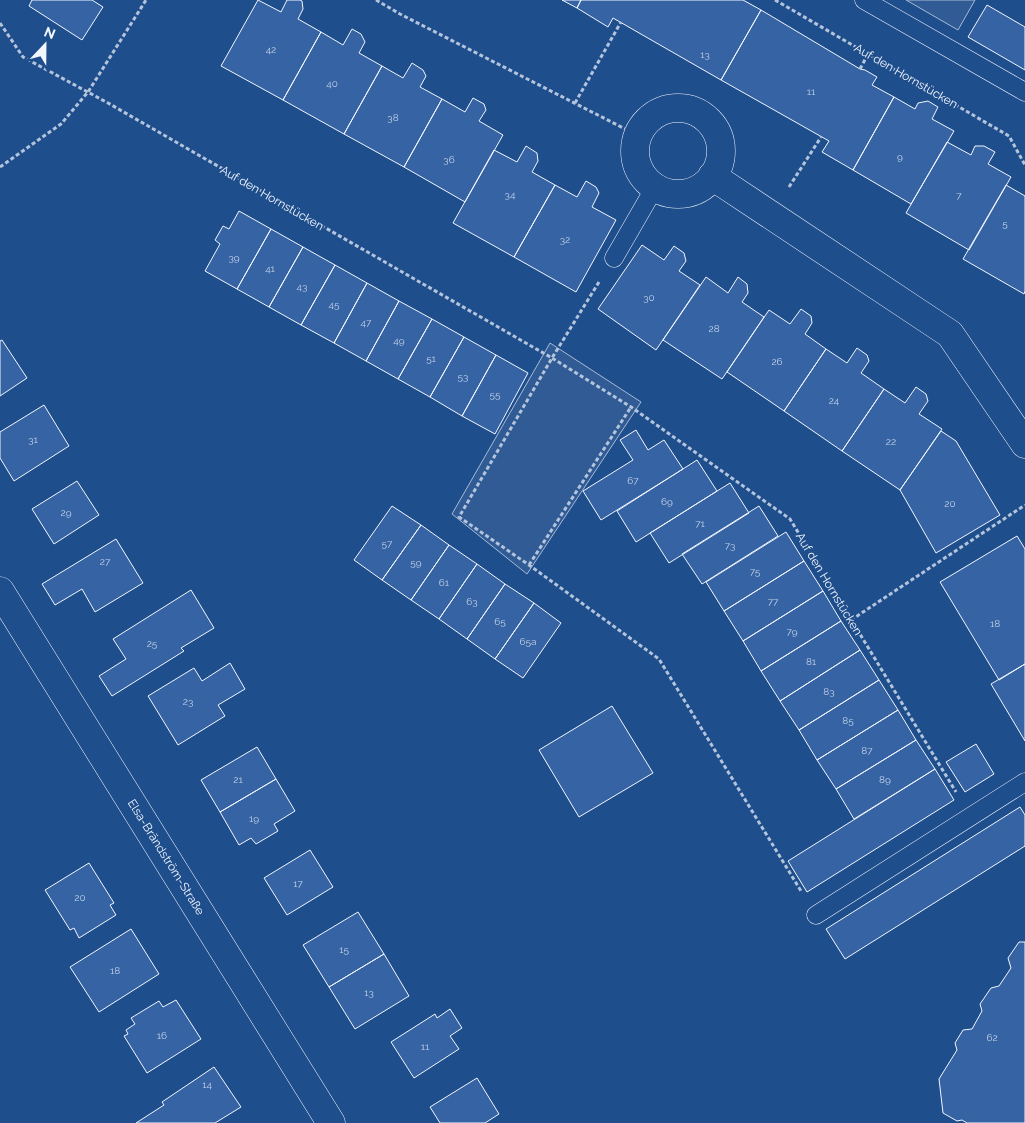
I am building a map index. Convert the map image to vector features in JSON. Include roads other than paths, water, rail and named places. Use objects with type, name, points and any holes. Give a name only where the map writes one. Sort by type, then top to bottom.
[{"type":"street","points":[[670,108],[685,108],[699,113],[710,122],[717,135],[721,149],[719,163],[712,176],[703,185],[692,191],[680,194],[655,188],[644,177],[637,165],[634,150],[637,135],[645,122],[656,114],[670,108]]},
{"type":"street","points":[[712,176],[950,334],[1025,444]]},
{"type":"street","name":"Elsa-Brändström-Straße","points":[[0,591],[331,1123]]},
{"type":"lane","points":[[864,0],[1025,92]]},
{"type":"lane","points":[[614,258],[655,188]]},
{"type":"lane","points":[[816,915],[1025,782]]}]
